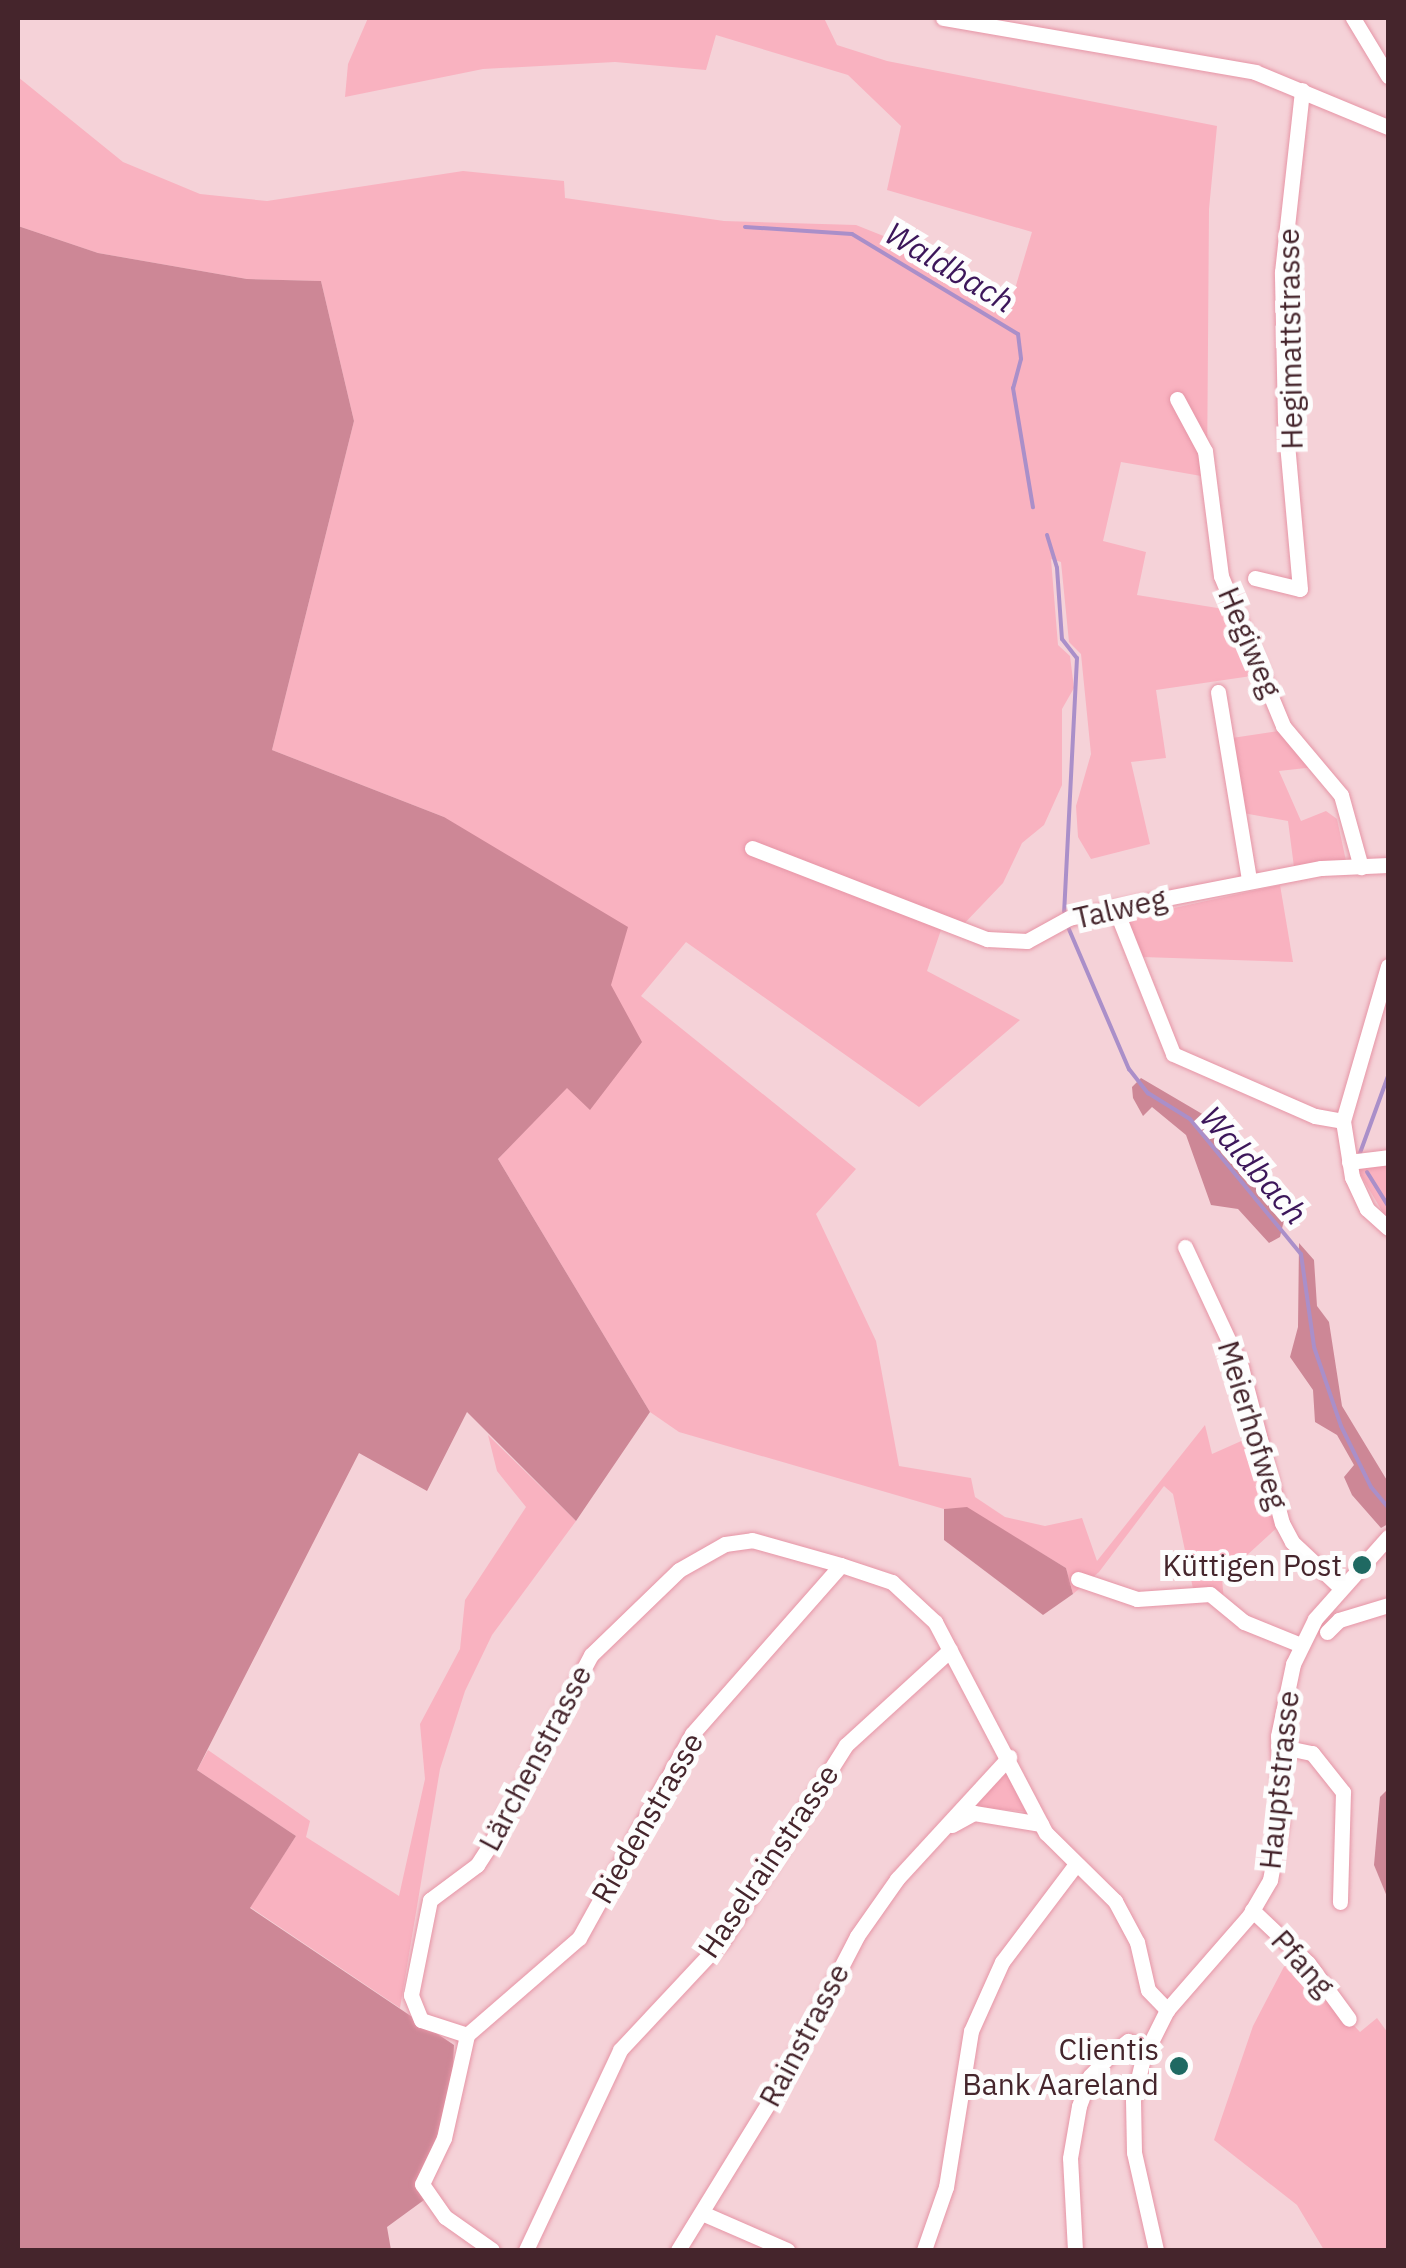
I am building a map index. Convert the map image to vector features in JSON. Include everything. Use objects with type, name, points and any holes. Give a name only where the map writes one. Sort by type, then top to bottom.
[{"type":"street","points":[[944,18],[1208,61],[1302,90],[1388,127]]},
{"type":"street","points":[[1353,18],[1388,76]]},
{"type":"street","name":"Hegimattstrasse","points":[[1255,578],[1300,589],[1298,520],[1284,420],[1282,272],[1302,90]]},
{"type":"street","name":"Hegiweg","points":[[1178,399],[1205,451],[1221,576],[1282,726],[1341,795],[1361,866]]},
{"type":"street","points":[[1218,692],[1249,880]]},
{"type":"street","name":"Talweg","points":[[752,848],[987,939],[1027,942],[1069,918],[1115,908],[1249,880],[1388,865]]},
{"type":"street","points":[[1115,908],[1173,1054],[1315,1116],[1344,1121]]},
{"type":"street","points":[[1388,966],[1344,1121],[1349,1162],[1367,1209],[1388,1228]]},
{"type":"street","points":[[1349,1162],[1388,1156]]},
{"type":"street","name":"Meierhofweg","points":[[1185,1247],[1241,1367],[1282,1523],[1292,1542],[1340,1588]]},
{"type":"street","name":"Hauptstrasse","points":[[1156,2250],[1133,2134],[1146,2048],[1167,2010],[1252,1910],[1275,1860],[1278,1746],[1301,1645],[1340,1588],[1388,1537]]},
{"type":"street","name":"Lärchenstrasse","points":[[467,2036],[422,2020],[411,1995],[430,1900],[477,1864],[490,1846],[591,1654],[680,1570],[725,1544],[752,1540],[842,1565]]},
{"type":"street","points":[[842,1565],[917,1599],[1009,1757],[1041,1824],[1122,1913],[1148,1990],[1167,2010]]},
{"type":"street","name":"Riedenstrasse","points":[[467,2036],[578,1938],[692,1734],[842,1565]]},
{"type":"street","points":[[1078,1579],[1137,1598],[1210,1594],[1244,1622],[1301,1645]]},
{"type":"street","points":[[1327,1632],[1339,1620],[1388,1605]]},
{"type":"street","name":"Haselrainstrasse","points":[[526,2250],[620,2050],[722,1941],[846,1744],[950,1650]]},
{"type":"street","points":[[1278,1746],[1312,1752],[1343,1792],[1340,1902]]},
{"type":"street","name":"Rainstrasse","points":[[678,2250],[857,1936],[1009,1757]]},
{"type":"street","points":[[944,1829],[974,1813],[1041,1824]]},
{"type":"street","points":[[924,2250],[946,2187],[962,2066],[982,2002],[1002,1962],[1076,1864]]},
{"type":"street","name":"Pfang","points":[[1252,1910],[1308,1963],[1349,2019]]},
{"type":"street","points":[[467,2036],[444,2138],[422,2184],[445,2217],[492,2250]]},
{"type":"street","points":[[1076,2250],[1070,2158],[1079,2106],[1090,2076],[1110,2055],[1128,2041],[1146,2048]]},
{"type":"street","points":[[702,2213],[787,2250]]},
{"type":"shaded area","points":[[368,18],[824,18],[837,45],[887,61],[1217,126],[1209,209],[1207,477],[1121,462],[1103,541],[1146,552],[1137,595],[1236,611],[1265,674],[1156,690],[1166,758],[1131,762],[1150,844],[1091,859],[1078,837],[1076,806],[1091,754],[1081,654],[1069,642],[1061,562],[1051,559],[1058,645],[1070,656],[1074,688],[1062,709],[1062,785],[1044,825],[1022,843],[1003,883],[959,929],[943,924],[927,971],[1020,1020],[919,1107],[686,942],[641,996],[856,1169],[816,1214],[876,1341],[899,1466],[971,1478],[975,1497],[1005,1517],[1045,1526],[1082,1518],[1097,1561],[1205,1425],[1212,1454],[1257,1434],[1282,1523],[1222,1578],[1224,1602],[1194,1593],[1173,1494],[1164,1486],[1099,1572],[1073,1594],[1066,1568],[967,1508],[944,1509],[679,1432],[650,1412],[498,1159],[567,1087],[590,1109],[444,817],[272,750],[354,421],[321,281],[247,279],[98,253],[18,226],[18,77],[123,162],[200,194],[267,201],[463,171],[564,181],[565,198],[724,221],[856,225],[891,239],[929,272],[969,293],[1011,302],[1032,232],[887,190],[901,126],[848,75],[716,35],[706,70],[615,62],[483,69],[345,97],[348,64]]},
{"type":"shaded area","points":[[18,226],[98,253],[247,279],[321,281],[354,421],[272,750],[444,817],[628,927],[611,985],[642,1042],[590,1110],[567,1088],[498,1159],[650,1412],[576,1521],[467,1412],[427,1491],[359,1453],[197,1770],[296,1836],[250,1908],[454,2045],[451,2109],[426,2166],[424,2200],[387,2227],[391,2250],[18,2250]]},
{"type":"shaded area","points":[[1279,731],[1315,767],[1279,771],[1301,821],[1326,811],[1337,819],[1346,861],[1294,867],[1288,821],[1243,813],[1232,738]]},
{"type":"shaded area","points":[[1280,885],[1293,962],[1142,957],[1128,918]]},
{"type":"shaded area","points":[[1141,1078],[1204,1115],[1269,1187],[1285,1216],[1280,1237],[1269,1243],[1238,1209],[1211,1205],[1186,1135],[1152,1107],[1143,1116],[1133,1098],[1132,1087]]},
{"type":"shaded area","points":[[1388,1164],[1388,1221],[1357,1169]]},
{"type":"shaded area","points":[[1299,1243],[1314,1260],[1317,1306],[1329,1322],[1342,1406],[1388,1482],[1388,1524],[1381,1528],[1352,1495],[1344,1477],[1354,1465],[1337,1435],[1315,1422],[1313,1390],[1290,1357],[1298,1327]]},
{"type":"shaded area","points":[[488,1435],[576,1521],[492,1635],[465,1691],[440,1769],[400,2008],[250,1907],[296,1836],[197,1770],[208,1750],[310,1821],[306,1837],[399,1896],[425,1779],[420,1724],[460,1649],[465,1600],[526,1507],[497,1471]]},
{"type":"shaded area","points":[[967,1507],[1066,1568],[1073,1594],[1043,1615],[944,1540],[944,1509]]},
{"type":"shaded area","points":[[1004,1773],[1010,1774],[1032,1812],[973,1807]]},
{"type":"shaded area","points":[[1388,1789],[1388,1899],[1374,1865],[1380,1797]]},
{"type":"shaded area","points":[[1289,1957],[1360,2032],[1377,2018],[1388,2033],[1388,2250],[1324,2250],[1297,2205],[1214,2140],[1253,2026]]},
{"type":"waterway","name":"Waldbach","points":[[745,227],[852,234],[1018,334],[1021,359],[1013,388],[1033,507]]},
{"type":"waterway","name":"Waldbach","points":[[1047,535],[1057,568],[1062,639],[1077,658],[1064,912]]},
{"type":"waterway","name":"Waldbach","points":[[1068,927],[1129,1069],[1148,1093],[1190,1119],[1301,1254],[1314,1347],[1341,1426],[1371,1487],[1388,1507]]},
{"type":"waterway","points":[[1360,1153],[1388,1076]]},
{"type":"waterway","points":[[1367,1172],[1388,1205]]},
{"type":"place","name":"Küttigen Post","points":[[1362,1565]]},
{"type":"place","name":"Clientis Bank Aareland","points":[[1179,2066]]}]
